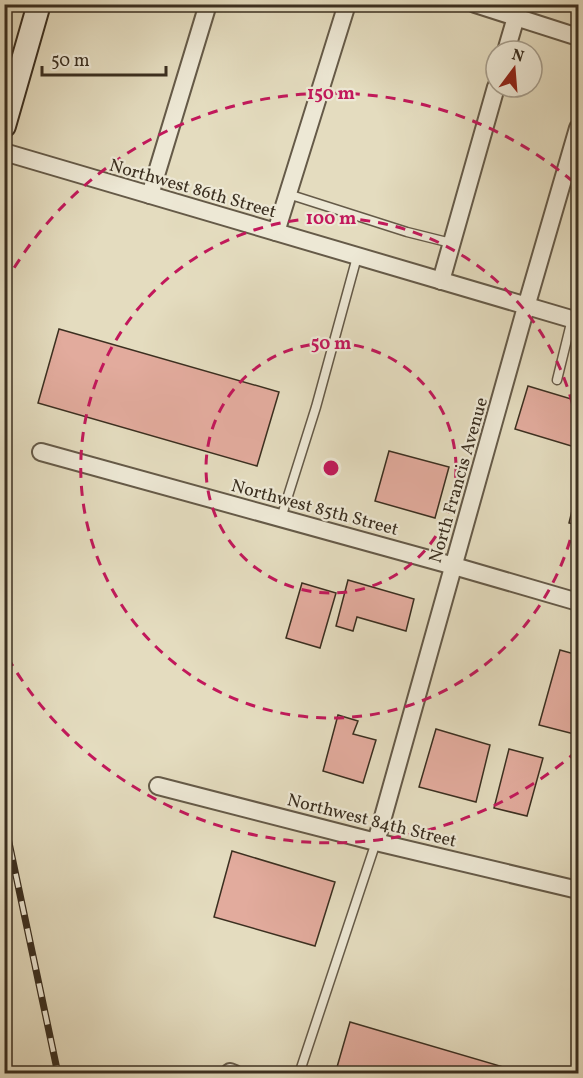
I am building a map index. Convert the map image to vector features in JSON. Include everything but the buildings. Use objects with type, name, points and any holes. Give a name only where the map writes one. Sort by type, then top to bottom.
[{"type":"main road","points":[[4,126],[16,72],[39,4]]},
{"type":"street","points":[[150,195],[208,4]]},
{"type":"street","points":[[276,232],[347,4]]},
{"type":"street","points":[[475,4],[579,37]]},
{"type":"street","points":[[510,39],[516,17]]},
{"type":"street","points":[[441,281],[493,99]]},
{"type":"street","name":"North Francis Avenue","points":[[376,842],[526,307],[579,128]]},
{"type":"street","name":"Northwest 86th Street","points":[[4,152],[575,320]]},
{"type":"street","name":"Northwest 85th Street","points":[[41,452],[579,602]]},
{"type":"street","name":"Northwest 84th Street","points":[[158,786],[376,842],[579,890]]},
{"type":"lane","points":[[288,194],[407,232],[451,243]]},
{"type":"lane","points":[[281,518],[316,407],[357,257]]},
{"type":"lane","points":[[557,380],[575,320]]},
{"type":"lane","points":[[299,1074],[376,842]]},
{"type":"railway","points":[[4,819],[58,1074]]}]
